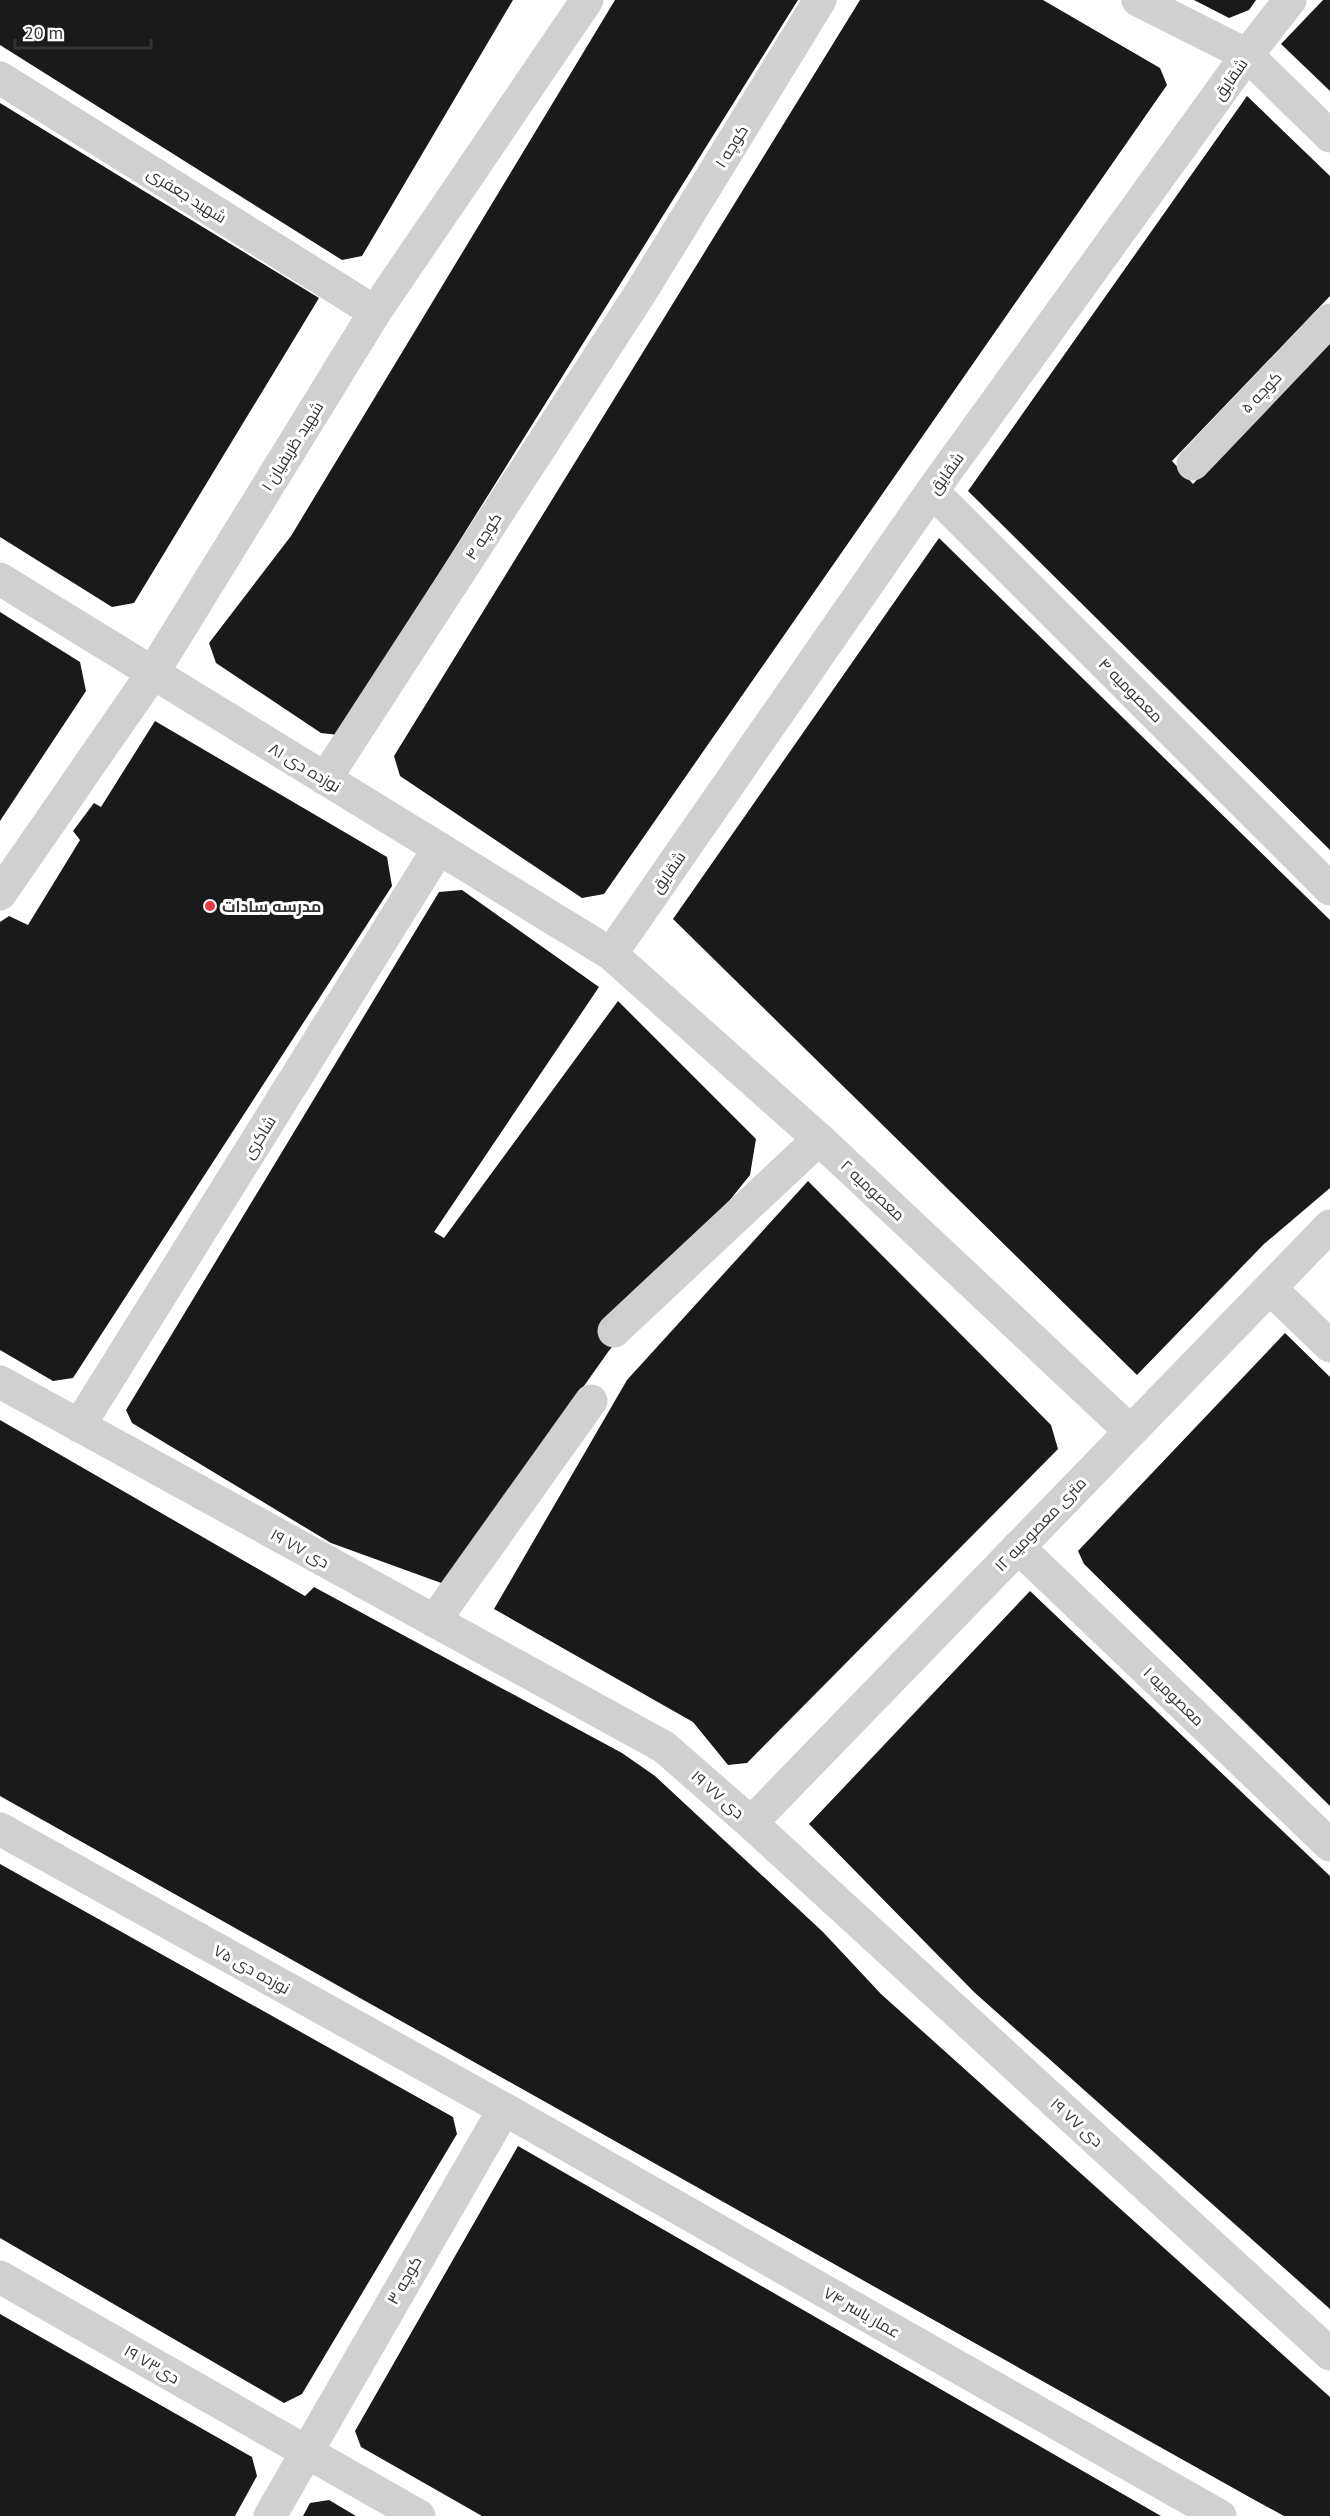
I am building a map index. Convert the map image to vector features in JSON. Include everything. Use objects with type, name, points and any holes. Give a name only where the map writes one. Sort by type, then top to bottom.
[{"type":"street","name":"شهید ظریفیان ۱","points":[[0,894],[152,674],[375,312],[586,0]]},
{"type":"street","name":"کوچه ۱","points":[[641,292],[820,0]]},
{"type":"street","points":[[1138,0],[1247,55],[1330,136]]},
{"type":"street","name":"شقایق","points":[[611,954],[932,491],[1247,55],[1290,0]]},
{"type":"street","name":"شهید جعفری","points":[[0,78],[375,312]]},
{"type":"street","name":"کوچه ۴","points":[[326,779],[641,292]]},
{"type":"street","name":"کوچه ۵","points":[[1193,464],[1330,320]]},
{"type":"street","name":"معصومیه ۴","points":[[932,491],[1330,889]]},
{"type":"street","name":"نوزده دی ۸۱","points":[[0,579],[611,954]]},
{"type":"street","name":"شاکری","points":[[79,1426],[439,848]]},
{"type":"street","name":"معصومیه ۲","points":[[611,954],[819,1138],[1130,1431]]},
{"type":"street","points":[[614,1331],[819,1138]]},
{"type":"street","name":"۱۲ متری معصومیه","points":[[750,1822],[1330,1226]]},
{"type":"street","points":[[1270,1288],[1330,1346]]},
{"type":"street","name":"۱۹ دی ۷۷","points":[[0,1382],[664,1747],[750,1822],[1330,2354]]},
{"type":"street","points":[[434,1621],[591,1401]]},
{"type":"street","name":"معصومیه ۱","points":[[1018,1547],[1330,1845]]},
{"type":"street","name":"نوزده دی ۷۵","points":[[0,1829],[504,2109]]},
{"type":"street","name":"کوچه ۳","points":[[305,2451],[504,2109]]},
{"type":"street","name":"عمار یاسر ۷۴","points":[[504,2109],[1220,2516]]},
{"type":"street","name":"۱۹ دی۷۳","points":[[0,2277],[419,2516]]},
{"type":"street","points":[[270,2516],[305,2451]]},
{"type":"building","points":[[0,0],[513,0],[362,256],[342,260],[0,45]]},
{"type":"building","points":[[615,0],[798,0],[338,735],[321,733],[216,663],[209,643],[291,536]]},
{"type":"building","points":[[860,0],[1043,0],[1160,68],[1167,85],[604,894],[582,898],[400,776],[394,756]]},
{"type":"building","points":[[1194,0],[1256,0],[1249,10],[1229,18]]},
{"type":"building","points":[[1323,0],[1330,0],[1330,91],[1281,44]]},
{"type":"building","points":[[1247,96],[1330,176],[1330,296],[1172,461],[1193,484],[1330,341],[1330,850],[968,491]]},
{"type":"building","points":[[0,103],[319,298],[134,603],[112,607],[0,537]]},
{"type":"building","points":[[939,538],[1330,920],[1330,1188],[1264,1244],[1137,1375],[673,919]]},
{"type":"building","points":[[0,612],[80,662],[86,691],[0,821]]},
{"type":"building","points":[[155,721],[387,857],[392,886],[73,1378],[53,1381],[0,1350],[0,922],[9,916],[28,925],[80,840],[73,831],[94,803],[101,807]]},
{"type":"building","points":[[462,890],[599,987],[434,1232],[444,1238],[618,1001],[756,1139],[750,1175],[608,1352],[444,1584],[331,1543],[132,1423],[126,1410],[439,892]]},
{"type":"building","points":[[808,1181],[1051,1425],[1058,1449],[747,1763],[728,1765],[693,1722],[494,1609],[627,1380]]},
{"type":"building","points":[[1285,1333],[1330,1377],[1330,1806],[1084,1564],[1078,1551]]},
{"type":"building","points":[[0,1420],[305,1596],[314,1587],[622,1753],[655,1776],[823,1932],[881,1994],[1330,2397],[1330,2516],[1284,2516],[0,1796]]},
{"type":"building","points":[[1030,1591],[1330,1876],[1330,2309],[974,1992],[809,1824]]},
{"type":"building","points":[[0,1864],[453,2117],[457,2134],[302,2394],[284,2403],[0,2238]]},
{"type":"building","points":[[518,2146],[1161,2516],[482,2516],[361,2447],[355,2431]]},
{"type":"building","points":[[0,2314],[252,2457],[257,2476],[235,2516],[0,2516]]},
{"type":"building","points":[[329,2500],[356,2516],[303,2516],[310,2503]]},
{"type":"place","name":"مدرسه سادات","points":[[210,906]]}]
